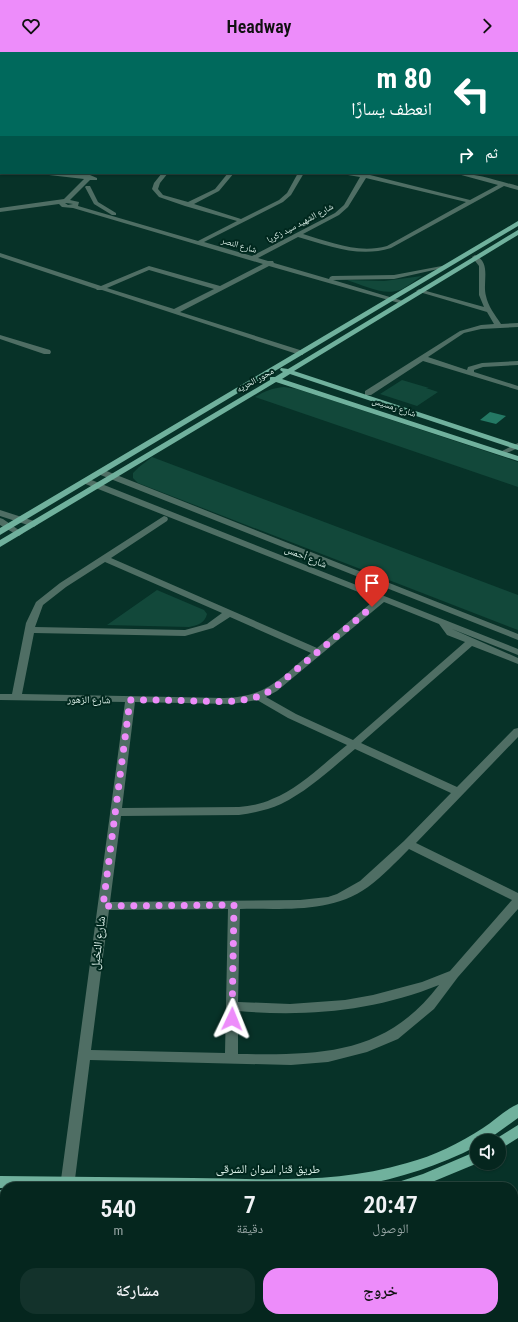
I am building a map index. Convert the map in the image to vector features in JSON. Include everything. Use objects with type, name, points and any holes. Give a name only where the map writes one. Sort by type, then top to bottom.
[{"type":"main road","name":"محور الحريه","points":[[0,544],[263,386],[290,372],[297,365],[323,350],[445,266],[518,223]]},
{"type":"main road","name":"محور الحريه","points":[[0,532],[312,346],[398,299],[419,291],[518,232]]},
{"type":"main road","points":[[312,346],[323,350]]},
{"type":"main road","name":"شارع رمسيس","points":[[276,367],[517,447]]},
{"type":"main road","name":"شارع رمسيس","points":[[263,375],[518,459]]},
{"type":"main road","name":"طريق قنا, اسوان الشرقى","points":[[338,1182],[361,1180],[411,1168],[444,1156],[491,1131],[518,1110]]},
{"type":"main road","points":[[506,1139],[518,1131]]},
{"type":"main road","points":[[416,1182],[470,1160]]},
{"type":"street","points":[[72,174],[94,175]]},
{"type":"street","points":[[164,174],[156,183],[155,190],[157,193],[166,198],[187,205],[238,219]]},
{"type":"street","points":[[187,205],[217,190],[230,174]]},
{"type":"street","points":[[198,241],[238,219],[268,205],[278,198],[295,174]]},
{"type":"street","points":[[198,241],[281,201],[289,194],[300,174]]},
{"type":"street","points":[[347,174],[364,176],[470,202]]},
{"type":"street","points":[[461,174],[518,186]]},
{"type":"street","points":[[471,174],[518,186]]},
{"type":"street","points":[[0,210],[64,203],[75,204],[88,187],[94,175]]},
{"type":"street","points":[[0,213],[64,203],[94,175]]},
{"type":"street","name":"شارع الشهيد سيد زكريا","points":[[254,257],[340,212],[346,206],[364,176]]},
{"type":"street","points":[[298,235],[358,251],[380,250],[389,247],[504,184]]},
{"type":"street","points":[[88,187],[96,203],[118,216]]},
{"type":"street","points":[[437,194],[445,201],[451,213]]},
{"type":"street","name":"شارع النصر","points":[[75,204],[398,299]]},
{"type":"street","name":"شارع النصر","points":[[75,204],[198,241]]},
{"type":"street","points":[[0,255],[100,289],[149,268],[220,288]]},
{"type":"street","points":[[475,258],[482,266],[482,295],[489,311],[499,326]]},
{"type":"street","points":[[0,260],[111,292],[300,353]]},
{"type":"street","points":[[174,312],[271,262]]},
{"type":"street","points":[[330,279],[394,277],[445,266]]},
{"type":"street","points":[[419,291],[489,311]]},
{"type":"street","points":[[368,393],[462,332],[474,328],[518,325]]},
{"type":"street","points":[[0,337],[47,352]]},
{"type":"street","points":[[422,358],[518,388]]},
{"type":"street","points":[[470,373],[471,370],[479,366],[518,363]]},
{"type":"street","points":[[502,453],[517,447]]},
{"type":"street","name":"شارع أحمس","points":[[101,472],[518,637]]},
{"type":"street","name":"شارع أحمس","points":[[86,481],[518,652]]},
{"type":"street","points":[[146,504],[150,512],[164,519],[301,574],[326,576]]},
{"type":"street","points":[[0,513],[34,524]]},
{"type":"street","points":[[16,698],[35,610],[45,598],[164,519]]},
{"type":"street","points":[[0,522],[19,533]]},
{"type":"street","points":[[104,558],[318,652]]},
{"type":"street","points":[[370,593],[382,584]]},
{"type":"street","points":[[394,603],[406,593]]},
{"type":"street","name":"شارع الزهور","points":[[0,697],[224,701],[259,697],[273,689],[383,598]]},
{"type":"street","points":[[30,630],[185,632],[210,626],[229,613]]},
{"type":"street","points":[[442,622],[450,633],[518,661]]},
{"type":"street","points":[[116,812],[239,811],[265,806],[276,802],[296,791],[353,745],[471,642]]},
{"type":"street","points":[[259,697],[292,716],[353,745],[459,792]]},
{"type":"street","name":"شارع النخيل","points":[[67,1182],[130,700]]},
{"type":"street","points":[[103,906],[315,904],[342,897],[364,884],[408,844],[518,731]]},
{"type":"street","points":[[84,1055],[310,1059],[328,1057],[362,1048],[393,1034],[419,1016],[439,995],[454,974],[518,900],[408,844]]},
{"type":"street","points":[[231,1058],[234,905]]},
{"type":"street","points":[[232,1006],[284,1010],[336,1007],[362,1003],[404,993],[454,974]]},
{"type":"shaded area","points":[[422,276],[403,289],[387,292],[347,280],[384,281]]},
{"type":"shaded area","points":[[402,380],[438,392],[417,406],[380,394]]},
{"type":"shaded area","points":[[284,387],[297,389],[518,462],[518,487],[255,397],[269,390]]},
{"type":"shaded area","points":[[490,412],[506,416],[496,424],[480,420]]},
{"type":"shaded area","points":[[152,457],[518,595],[518,630],[138,483],[133,478],[133,473]]},
{"type":"shaded area","points":[[157,590],[204,610],[207,614],[205,620],[189,627],[107,625]]},
{"type":"route","points":[[232,1019],[234,905],[103,906],[130,700],[236,701],[259,697],[273,689],[372,607]]}]
